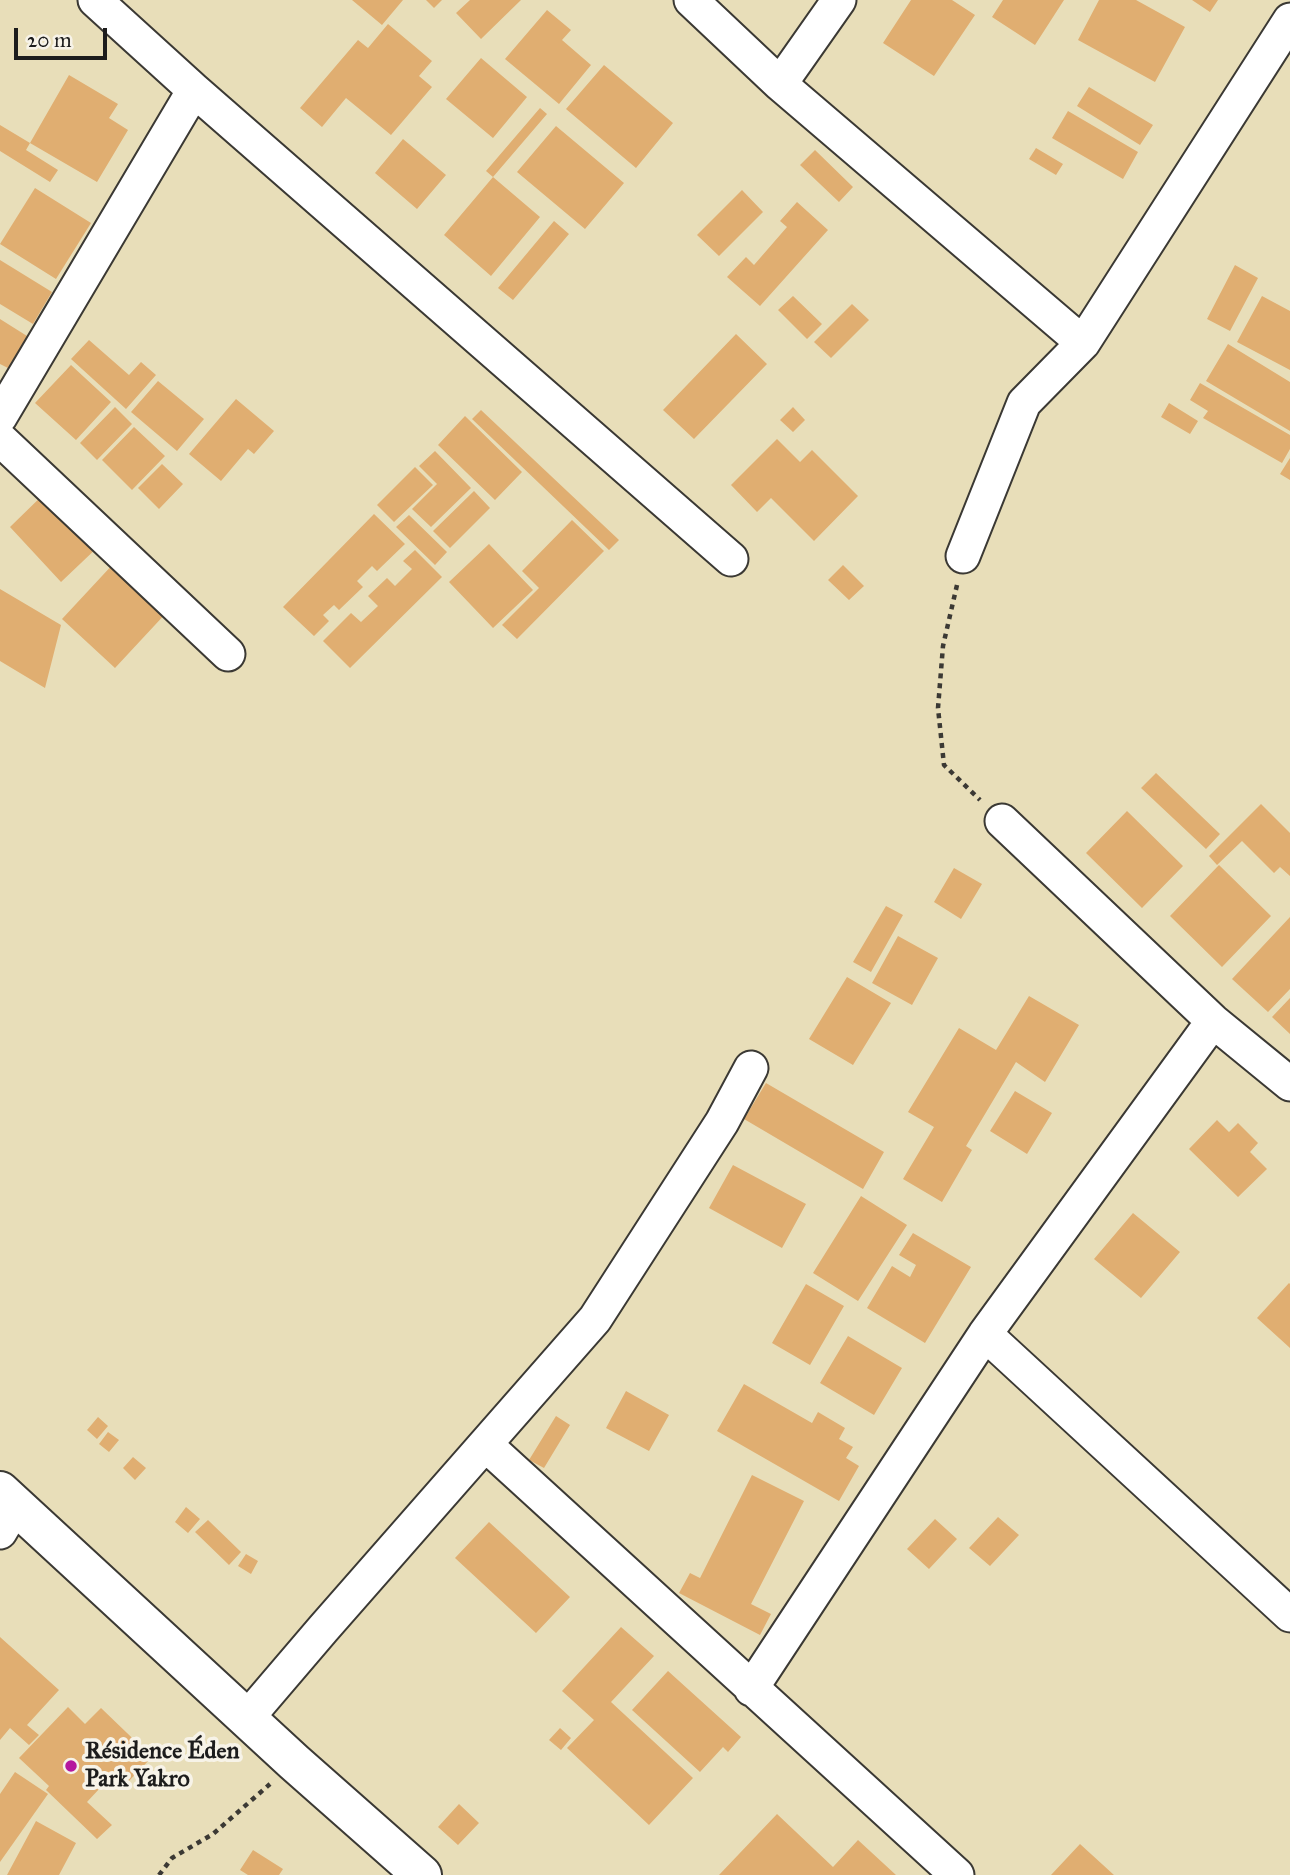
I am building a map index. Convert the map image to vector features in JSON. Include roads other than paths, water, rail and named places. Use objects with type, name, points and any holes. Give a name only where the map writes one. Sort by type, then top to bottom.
[{"type":"street","points":[[95,0],[194,90],[731,559]]},
{"type":"street","points":[[691,0],[780,84],[1083,343]]},
{"type":"street","points":[[780,84],[839,0]]},
{"type":"street","points":[[963,556],[1024,403],[1083,343],[1290,20]]},
{"type":"street","points":[[0,418],[194,90]]},
{"type":"street","points":[[0,439],[228,654]]},
{"type":"street","points":[[1002,821],[1213,1021],[1290,1084]]},
{"type":"street","points":[[751,1689],[985,1334],[1213,1021]]},
{"type":"street","points":[[247,1718],[595,1319],[722,1122],[751,1068]]},
{"type":"street","points":[[985,1334],[1290,1615]]},
{"type":"street","points":[[486,1445],[957,1875]]},
{"type":"street","points":[[5,1509],[247,1718],[422,1875]]},
{"type":"place","name":"Résidence Éden Park Yakro","points":[[71,1766]]}]
